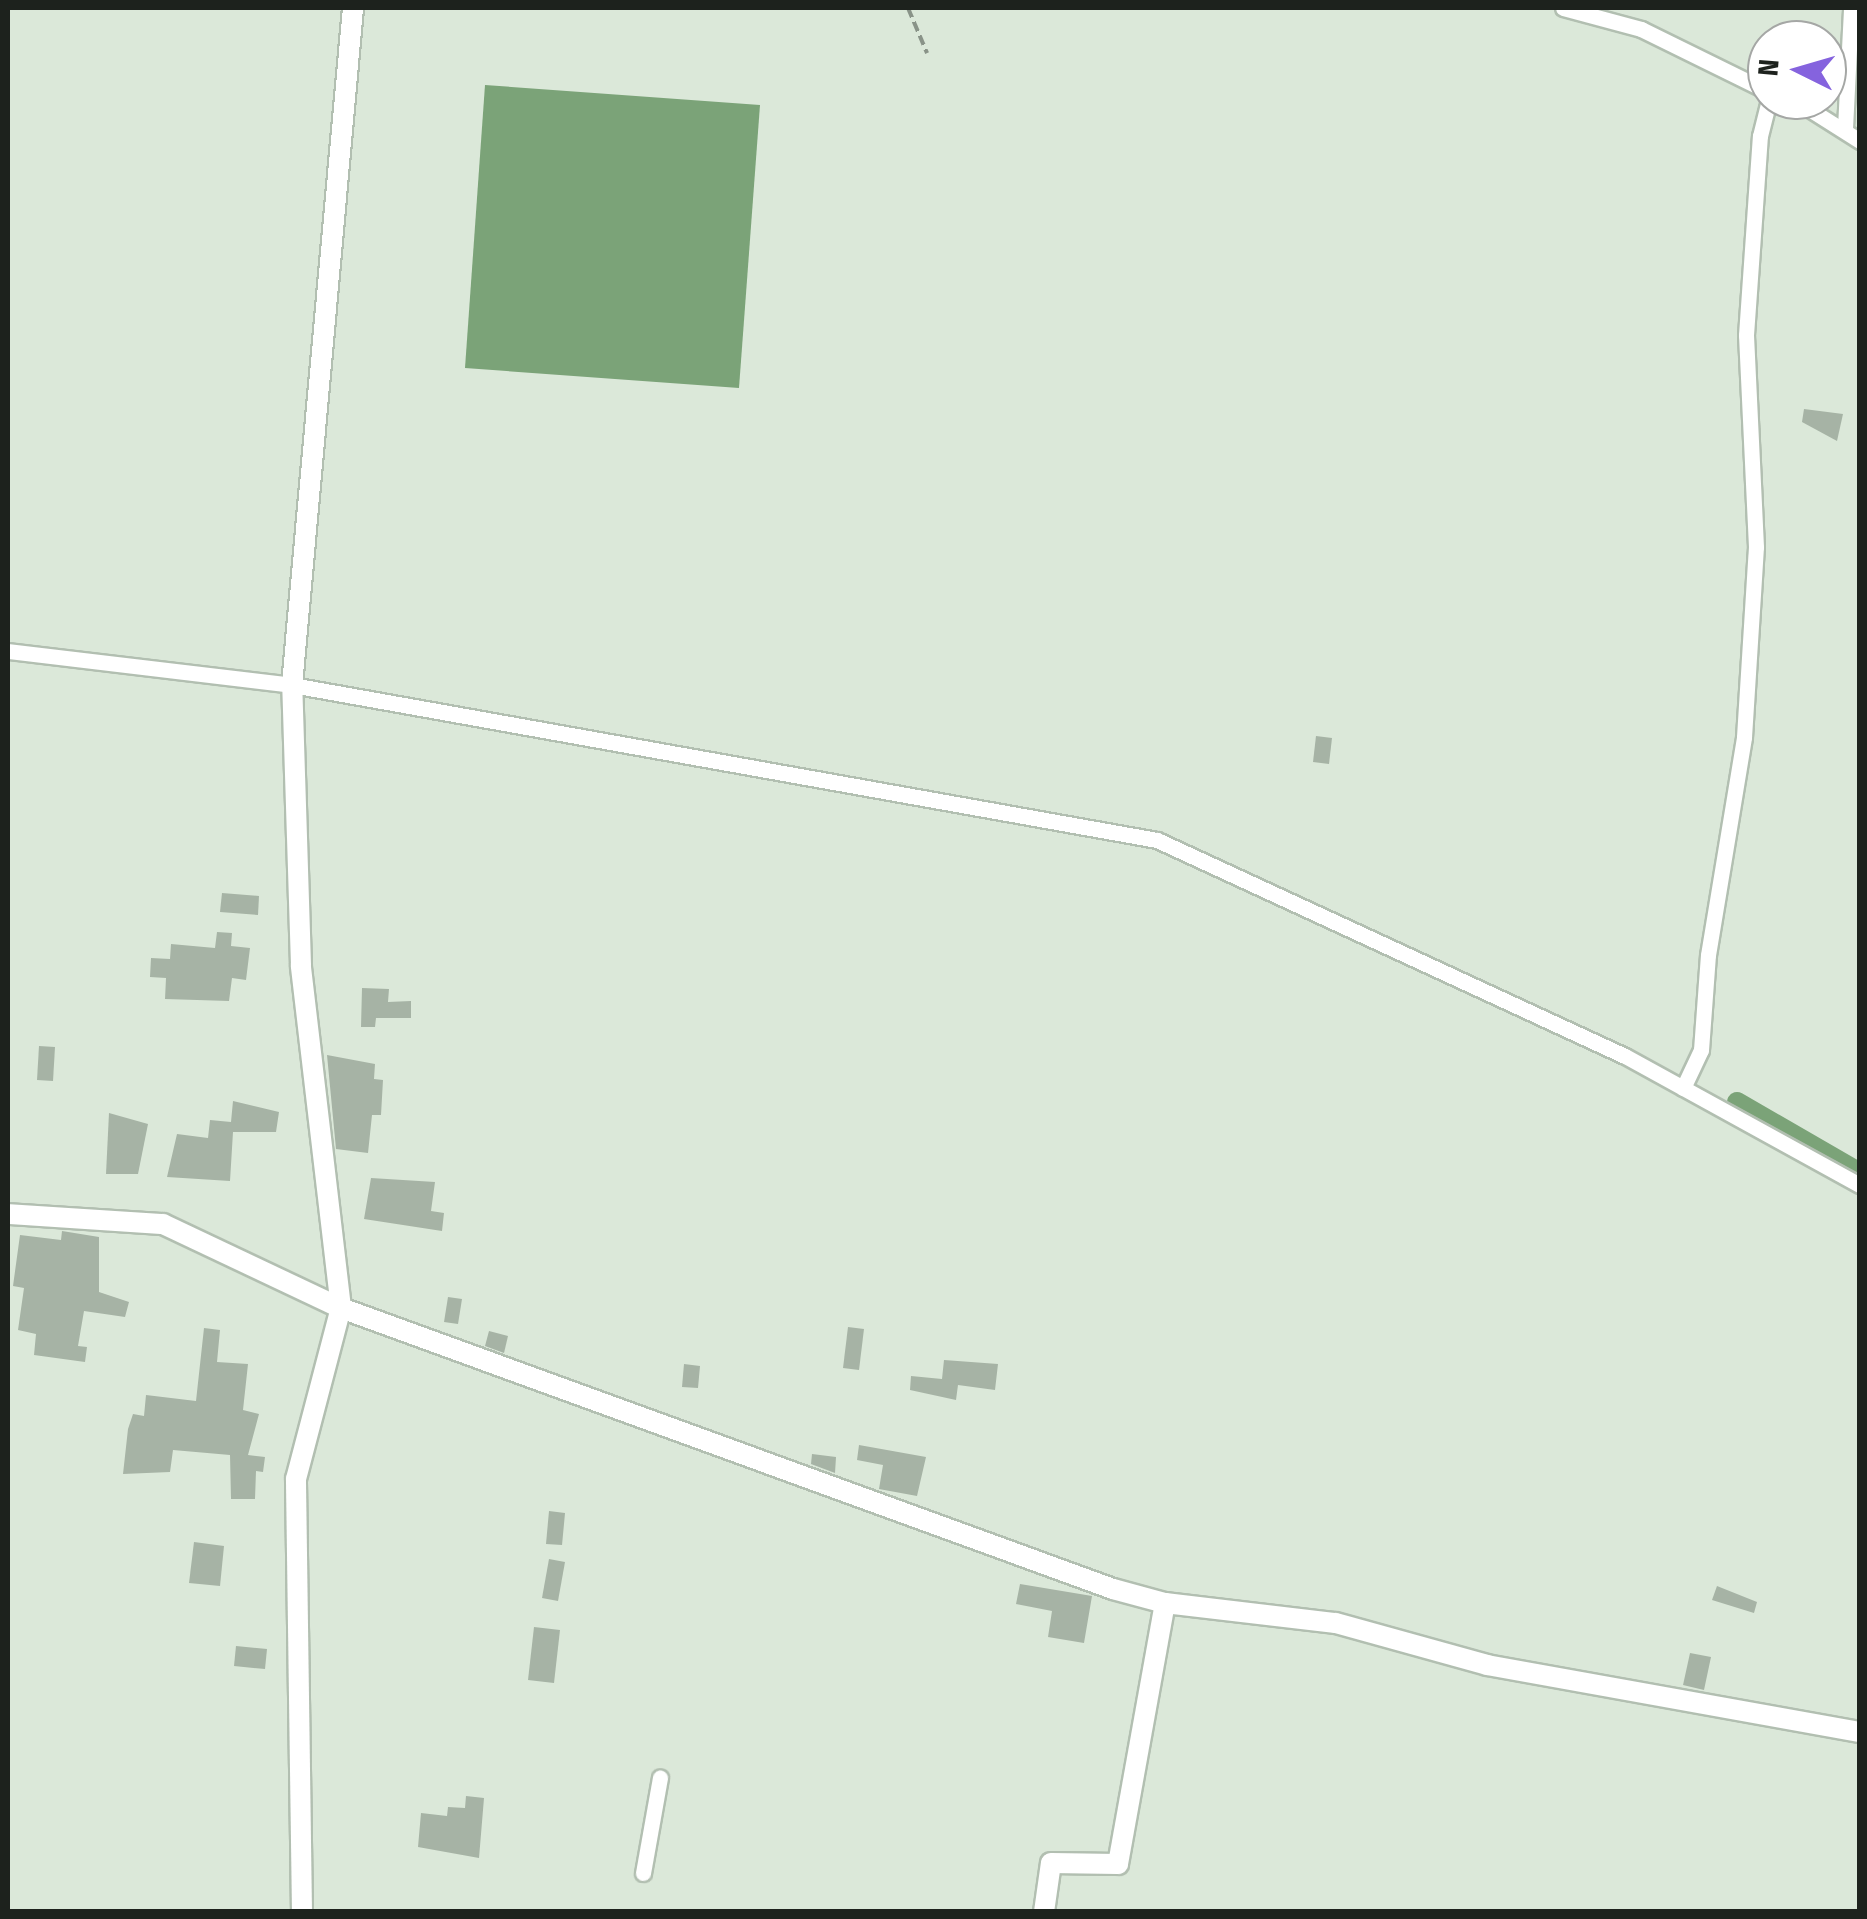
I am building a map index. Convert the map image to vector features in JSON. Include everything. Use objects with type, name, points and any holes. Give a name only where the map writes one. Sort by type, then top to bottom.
[{"type":"street","points":[[302,1912],[296,1478],[341,1308],[302,965],[292,685],[352,8]]},
{"type":"street","points":[[1563,8],[1640,29],[1747,81]]},
{"type":"street","points":[[1845,128],[1851,8]]},
{"type":"street","points":[[1683,1088],[1700,1050],[1708,955],[1742,752],[1756,547],[1746,335],[1764,120]]},
{"type":"street","points":[[1831,120],[1860,141]]},
{"type":"street","points":[[8,651],[292,685],[1157,840],[1683,1088],[1860,1185]]},
{"type":"street","points":[[8,1214],[162,1224],[341,1308],[1165,1603],[1336,1623],[1487,1665],[1860,1732]]},
{"type":"street","points":[[1044,1912],[1052,1863],[1118,1864],[1165,1603]]},
{"type":"street","points":[[642,1874],[660,1778]]},
{"type":"path","points":[[908,8],[927,54]]},
{"type":"shaded area","points":[[485,85],[760,105],[739,388],[465,368]]},
{"type":"building","points":[[1804,409],[1843,414],[1837,441],[1802,422]]},
{"type":"building","points":[[1316,736],[1332,738],[1329,764],[1313,762]]},
{"type":"building","points":[[222,893],[259,896],[258,915],[220,912]]},
{"type":"building","points":[[217,932],[232,933],[231,946],[250,948],[246,980],[232,978],[229,1001],[165,999],[166,978],[150,977],[151,958],[170,959],[171,944],[215,948]]},
{"type":"building","points":[[362,988],[389,989],[388,1002],[411,1001],[411,1018],[376,1018],[375,1027],[361,1027]]},
{"type":"building","points":[[39,1046],[55,1047],[53,1081],[37,1080]]},
{"type":"building","points":[[327,1055],[375,1064],[374,1079],[383,1080],[381,1115],[372,1115],[368,1153],[336,1149]]},
{"type":"building","points":[[233,1101],[279,1112],[276,1132],[233,1132],[230,1181],[167,1177],[177,1134],[208,1138],[210,1120],[231,1122]]},
{"type":"building","points":[[109,1113],[148,1124],[138,1174],[106,1174]]},
{"type":"building","points":[[371,1178],[435,1182],[431,1211],[444,1213],[442,1231],[364,1219]]},
{"type":"building","points":[[62,1231],[99,1237],[99,1292],[129,1302],[125,1317],[84,1311],[78,1346],[87,1347],[85,1362],[34,1355],[36,1334],[18,1330],[24,1288],[13,1286],[20,1235],[61,1240]]},
{"type":"building","points":[[448,1297],[462,1299],[458,1324],[444,1322]]},
{"type":"building","points":[[848,1327],[864,1329],[859,1370],[843,1368]]},
{"type":"building","points":[[204,1328],[220,1330],[217,1362],[248,1364],[243,1410],[259,1414],[248,1455],[265,1457],[263,1472],[256,1471],[255,1499],[231,1499],[230,1455],[173,1450],[170,1472],[123,1474],[128,1429],[133,1414],[144,1416],[146,1395],[196,1401]]},
{"type":"building","points":[[489,1331],[508,1336],[504,1353],[485,1346]]},
{"type":"building","points":[[944,1360],[998,1364],[995,1390],[958,1385],[956,1400],[910,1390],[911,1376],[942,1379]]},
{"type":"building","points":[[684,1364],[700,1366],[698,1388],[682,1387]]},
{"type":"building","points":[[859,1445],[926,1457],[917,1496],[879,1489],[883,1465],[857,1460]]},
{"type":"building","points":[[812,1454],[836,1457],[835,1473],[811,1464]]},
{"type":"building","points":[[549,1511],[565,1513],[562,1545],[546,1544]]},
{"type":"building","points":[[194,1542],[224,1546],[220,1586],[189,1583]]},
{"type":"building","points":[[549,1559],[565,1562],[558,1601],[542,1598]]},
{"type":"building","points":[[1020,1584],[1092,1596],[1084,1643],[1048,1637],[1052,1611],[1016,1604]]},
{"type":"building","points":[[1717,1586],[1757,1602],[1754,1613],[1712,1600]]},
{"type":"building","points":[[534,1627],[560,1630],[554,1683],[528,1680]]},
{"type":"building","points":[[236,1646],[267,1649],[265,1669],[234,1666]]},
{"type":"building","points":[[1690,1653],[1711,1657],[1704,1690],[1683,1685]]},
{"type":"building","points":[[466,1796],[484,1798],[479,1858],[418,1847],[421,1813],[447,1816],[448,1807],[465,1808]]},
{"type":"waterway","points":[[1737,1102],[1860,1173]]}]
